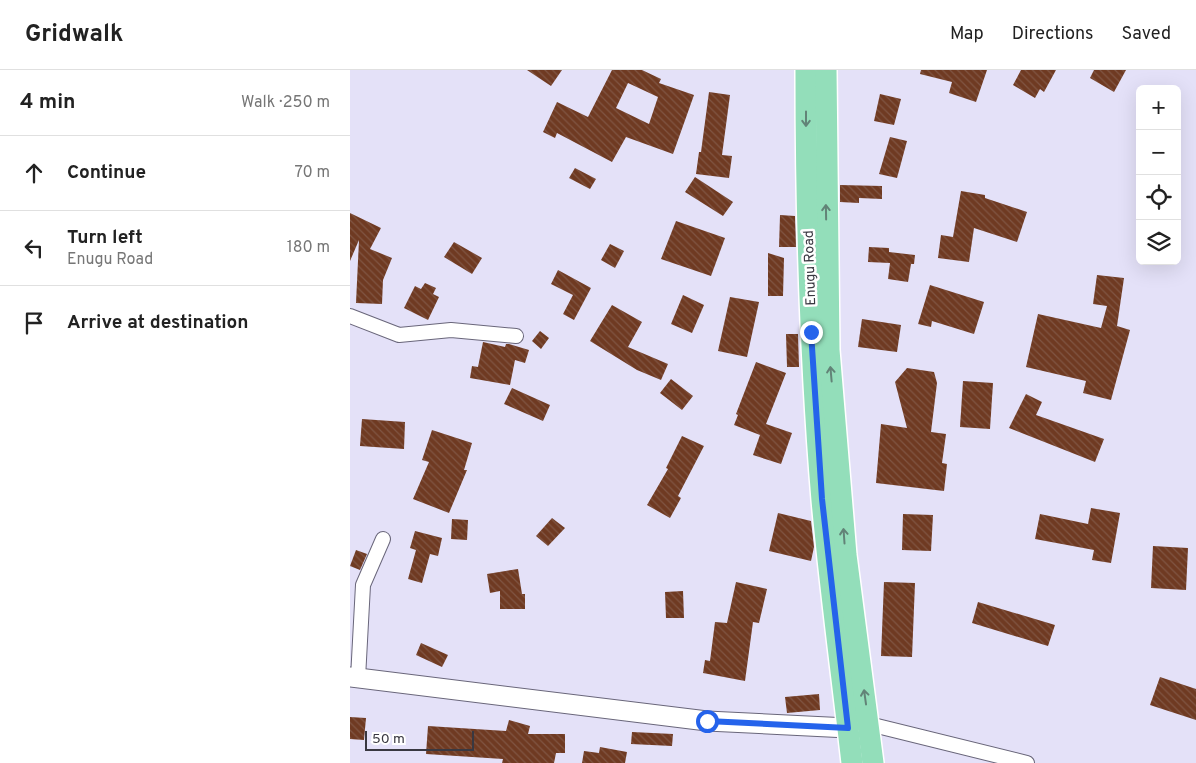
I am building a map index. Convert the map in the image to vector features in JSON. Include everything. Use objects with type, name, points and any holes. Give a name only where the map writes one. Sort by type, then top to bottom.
[{"type":"main road","name":"Enugu Road","points":[[806,70],[806,152],[812,352],[827,554],[859,726],[852,763]]},
{"type":"main road","points":[[826,70],[825,150],[829,350],[859,726],[873,763]]},
{"type":"street","points":[[350,316],[399,335],[452,330],[516,336]]},
{"type":"street","points":[[383,539],[363,585],[354,677],[707,721],[859,726],[1027,763]]},
{"type":"building","points":[[527,70],[562,70],[551,86]]},
{"type":"building","points":[[612,70],[642,70],[661,79],[659,83],[694,95],[673,154],[626,137],[612,162],[557,133],[555,138],[543,132],[557,102],[588,117]],"holes":[[[628,83],[658,97],[649,124],[616,108]]]},
{"type":"building","points":[[921,70],[987,70],[976,102],[949,93],[952,82],[920,74]]},
{"type":"building","points":[[1021,70],[1056,70],[1044,92],[1040,89],[1035,98],[1013,85]]},
{"type":"building","points":[[1094,70],[1126,70],[1114,92],[1090,78]]},
{"type":"building","points":[[709,92],[730,95],[722,155],[732,156],[729,178],[696,174]]},
{"type":"building","points":[[880,94],[901,99],[894,125],[874,121]]},
{"type":"building","points":[[890,137],[907,141],[897,178],[879,174]]},
{"type":"building","points":[[575,168],[596,179],[590,189],[569,178]]},
{"type":"building","points":[[695,177],[733,202],[723,216],[685,192]]},
{"type":"building","points":[[840,185],[882,186],[882,199],[859,198],[859,203],[840,202]]},
{"type":"building","points":[[961,191],[985,195],[985,198],[1027,212],[1017,242],[974,228],[969,262],[938,258],[941,235],[953,237]]},
{"type":"building","points":[[350,213],[381,228],[370,249],[392,258],[383,280],[382,304],[356,303],[359,240],[350,261]]},
{"type":"building","points":[[780,215],[795,216],[796,247],[779,247]]},
{"type":"building","points":[[676,221],[725,238],[711,276],[661,259]]},
{"type":"building","points":[[454,242],[482,258],[472,274],[444,257]]},
{"type":"building","points":[[610,244],[624,251],[615,268],[601,260]]},
{"type":"building","points":[[869,247],[889,248],[889,252],[915,255],[914,264],[911,264],[908,282],[888,279],[890,263],[868,262]]},
{"type":"building","points":[[768,253],[784,258],[783,296],[768,296]]},
{"type":"building","points":[[558,270],[591,288],[574,320],[563,314],[573,295],[551,284]]},
{"type":"building","points":[[1097,275],[1124,278],[1117,326],[1130,330],[1111,400],[1083,393],[1086,381],[1026,367],[1038,314],[1101,328],[1107,306],[1093,304]]},
{"type":"building","points":[[425,283],[436,288],[433,294],[439,297],[428,320],[404,308],[415,286],[421,289]]},
{"type":"building","points":[[930,285],[984,302],[974,334],[932,321],[931,327],[918,324]]},
{"type":"building","points":[[683,295],[704,305],[692,333],[671,324]]},
{"type":"building","points":[[730,297],[759,302],[747,357],[718,351]]},
{"type":"building","points":[[612,305],[642,322],[628,347],[668,364],[661,380],[637,370],[590,341]]},
{"type":"building","points":[[862,319],[901,325],[897,352],[858,347]]},
{"type":"building","points":[[540,331],[549,338],[541,349],[532,341]]},
{"type":"building","points":[[786,334],[798,334],[799,367],[787,367]]},
{"type":"building","points":[[483,342],[505,347],[506,344],[509,344],[529,350],[525,363],[515,360],[510,385],[470,378],[472,366],[478,367]]},
{"type":"building","points":[[756,362],[786,373],[766,424],[792,433],[781,464],[753,455],[760,435],[734,425],[738,415],[736,414]]},
{"type":"building","points":[[907,368],[934,372],[937,383],[931,432],[946,434],[942,463],[947,464],[944,491],[876,483],[881,424],[907,428],[895,382]]},
{"type":"building","points":[[671,379],[693,396],[682,410],[660,393]]},
{"type":"building","points":[[963,381],[993,383],[990,429],[960,427]]},
{"type":"building","points":[[512,388],[550,405],[543,421],[504,404]]},
{"type":"building","points":[[1026,394],[1042,402],[1036,415],[1104,439],[1095,462],[1009,428]]},
{"type":"building","points":[[362,419],[405,422],[404,449],[360,446]]},
{"type":"building","points":[[432,430],[472,443],[464,470],[467,470],[449,513],[413,499],[429,462],[422,460]]},
{"type":"building","points":[[682,436],[704,446],[678,496],[681,498],[670,518],[647,505],[668,469],[666,468]]},
{"type":"building","points":[[1091,508],[1120,513],[1111,563],[1092,560],[1094,550],[1035,539],[1040,514],[1088,524]]},
{"type":"building","points":[[778,513],[811,521],[814,547],[811,561],[769,551]]},
{"type":"building","points":[[903,514],[933,515],[931,551],[902,550]]},
{"type":"building","points":[[552,518],[565,528],[548,546],[536,536]]},
{"type":"building","points":[[452,519],[468,520],[467,540],[451,539]]},
{"type":"building","points":[[415,531],[442,538],[438,556],[430,554],[422,583],[408,579],[416,550],[410,548]]},
{"type":"building","points":[[1153,546],[1188,548],[1186,590],[1151,588]]},
{"type":"building","points":[[356,550],[367,554],[360,570],[350,566]]},
{"type":"building","points":[[518,569],[522,594],[525,594],[525,609],[500,609],[500,591],[490,593],[487,574]]},
{"type":"building","points":[[736,582],[767,589],[759,623],[753,622],[745,681],[703,673],[705,660],[710,661],[715,622],[727,623]]},
{"type":"building","points":[[884,582],[915,583],[912,657],[881,656]]},
{"type":"building","points":[[683,591],[684,618],[666,618],[665,592]]},
{"type":"building","points":[[978,602],[1055,625],[1048,646],[972,623]]},
{"type":"building","points":[[421,643],[448,655],[442,667],[416,655]]},
{"type":"building","points":[[1160,677],[1196,689],[1196,720],[1150,705]]},
{"type":"building","points":[[819,694],[820,710],[787,713],[785,697]]},
{"type":"building","points":[[350,717],[366,718],[364,740],[350,739]]},
{"type":"building","points":[[509,720],[530,726],[528,734],[565,734],[565,753],[556,753],[554,763],[502,763],[503,759],[426,754],[428,726],[506,731]]},
{"type":"building","points":[[632,732],[673,734],[672,746],[631,744]]},
{"type":"building","points":[[600,747],[627,752],[625,763],[582,763],[584,751],[599,753]]},
{"type":"route","points":[[707,721],[848,728],[827,554],[811,332]]}]
